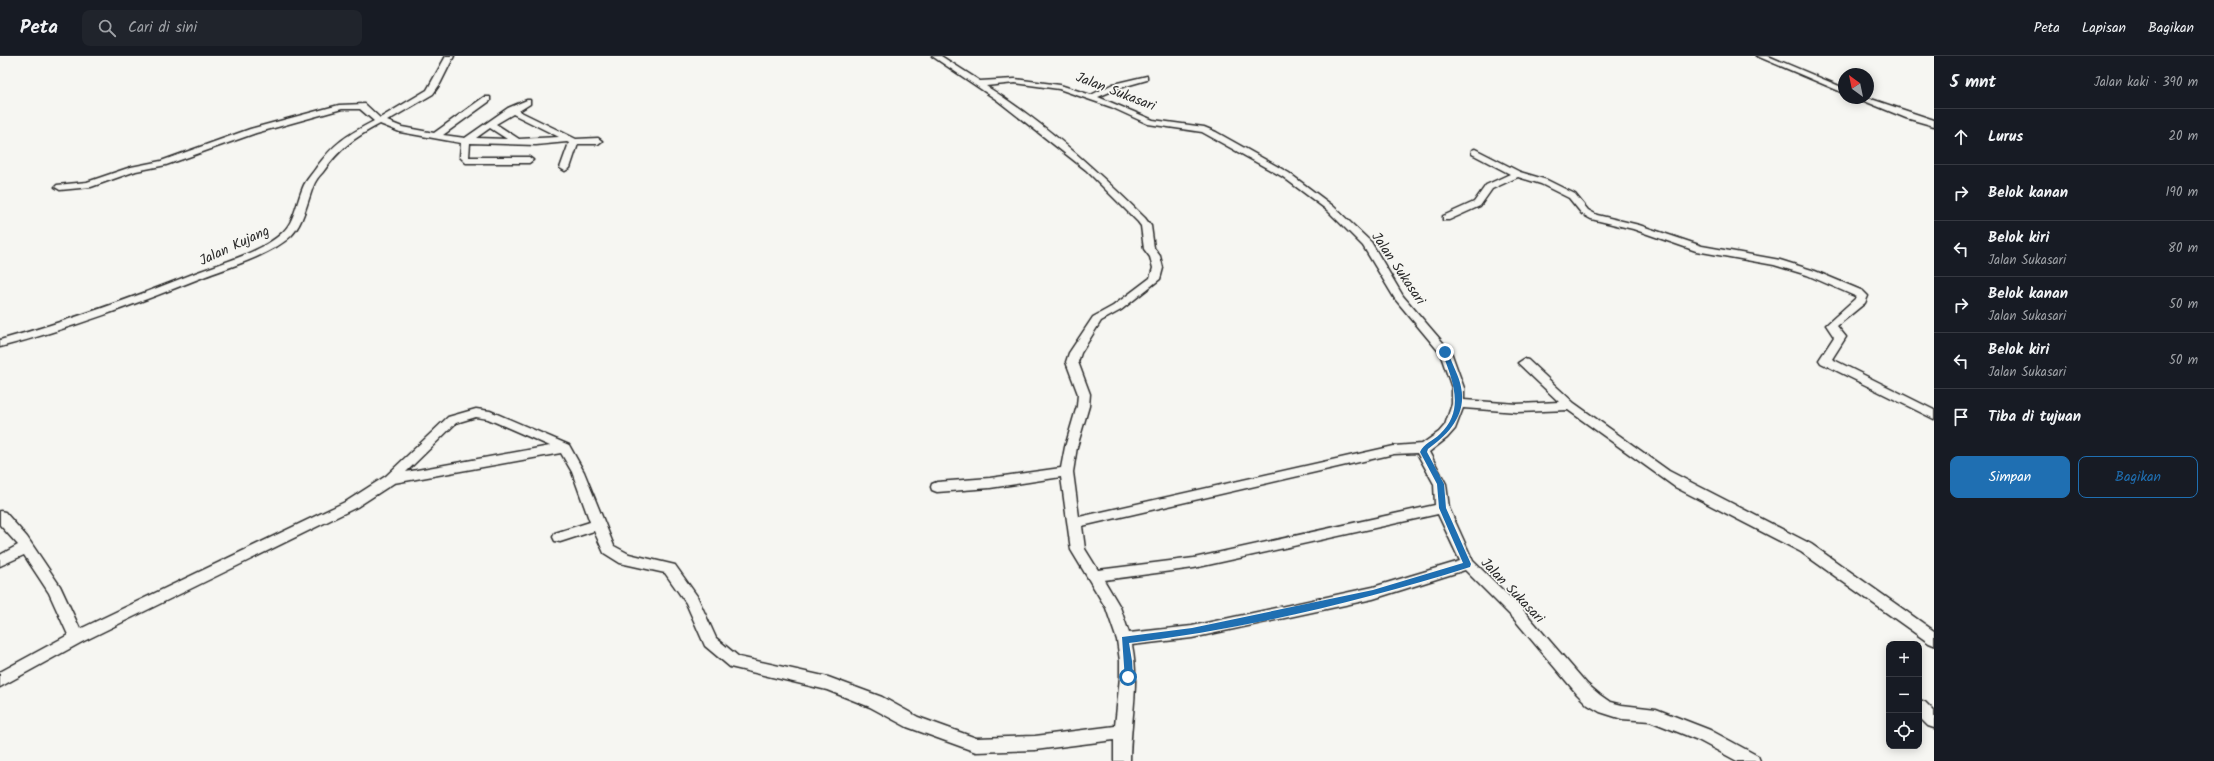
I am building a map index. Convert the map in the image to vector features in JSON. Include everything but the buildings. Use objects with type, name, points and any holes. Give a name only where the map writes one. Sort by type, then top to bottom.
[{"type":"street","name":"Jalan Kujang","points":[[0,344],[67,325],[154,293],[247,257],[276,242],[287,234],[294,224],[309,184],[333,151],[353,134],[430,92],[436,84],[450,56]]},
{"type":"street","points":[[936,56],[1000,98],[1089,168],[1142,220],[1146,226],[1149,249],[1155,256],[1158,268],[1156,278],[1094,323],[1075,353],[1072,362],[1074,373],[1084,394],[1083,406],[1071,447],[1067,472],[1070,505],[1078,550],[1113,607],[1124,640],[1128,661],[1128,677],[1126,710],[1122,732],[1122,761]]},
{"type":"street","points":[[1761,56],[1838,88]]},
{"type":"street","points":[[1092,97],[1116,86],[1144,78]]},
{"type":"street","name":"Jalan Sukasari","points":[[978,84],[1003,81],[1060,86],[1092,97],[1151,122],[1204,130],[1286,175],[1330,208],[1367,244],[1399,298],[1445,352],[1458,388],[1458,404],[1450,426],[1442,436],[1425,448],[1423,452],[1425,459],[1442,490],[1440,497],[1442,508],[1468,564],[1519,616],[1556,661],[1594,700],[1606,707],[1622,712],[1650,714],[1704,735],[1752,761]]},
{"type":"street","points":[[436,136],[487,99]]},
{"type":"street","points":[[527,102],[511,110],[466,141],[464,157],[466,160],[529,160]]},
{"type":"street","points":[[1874,103],[1908,116],[1934,123]]},
{"type":"street","points":[[60,187],[88,185],[128,171],[163,163],[253,131],[342,107],[362,106],[379,121],[400,129],[466,141],[598,141]]},
{"type":"street","points":[[511,110],[572,140]]},
{"type":"street","points":[[490,124],[518,142]]},
{"type":"street","points":[[565,168],[572,140]]},
{"type":"street","points":[[524,170],[536,142]]},
{"type":"street","points":[[1475,152],[1517,174],[1544,182],[1572,196],[1585,212],[1594,217],[1636,227],[1700,249],[1776,262],[1811,273],[1859,293],[1863,296],[1861,301],[1830,325],[1840,338],[1825,360],[1934,416]]},
{"type":"street","points":[[1446,218],[1477,204],[1489,188],[1517,174]]},
{"type":"street","points":[[1524,363],[1570,406],[1680,484],[1806,548],[1934,639]]},
{"type":"street","points":[[1458,404],[1517,408],[1570,406]]},
{"type":"street","points":[[0,680],[77,638],[352,504],[391,479],[452,420],[476,413],[490,415],[565,448],[578,472],[594,516],[609,548],[625,559],[670,569],[692,600],[710,642],[735,662],[828,684],[876,702],[913,722],[976,745],[1035,743],[1122,732]]},
{"type":"street","points":[[391,479],[565,448]]},
{"type":"street","points":[[1074,523],[1394,450],[1425,448]]},
{"type":"street","points":[[937,487],[990,483],[1067,472]]},
{"type":"street","points":[[1094,576],[1194,563],[1442,508]]},
{"type":"street","points":[[0,516],[26,547],[55,590],[77,638]]},
{"type":"street","points":[[560,537],[599,524]]},
{"type":"street","points":[[0,561],[26,547]]},
{"type":"street","points":[[1124,640],[1192,632],[1373,593],[1468,564]]},
{"type":"street","points":[[1922,710],[1934,721]]},
{"type":"route","points":[[1128,677],[1128,661],[1124,640],[1192,632],[1288,610],[1373,593],[1468,564],[1442,508],[1440,497],[1442,490],[1440,484],[1425,459],[1423,452],[1425,448],[1442,436],[1450,426],[1458,404],[1458,388],[1445,352]]}]
